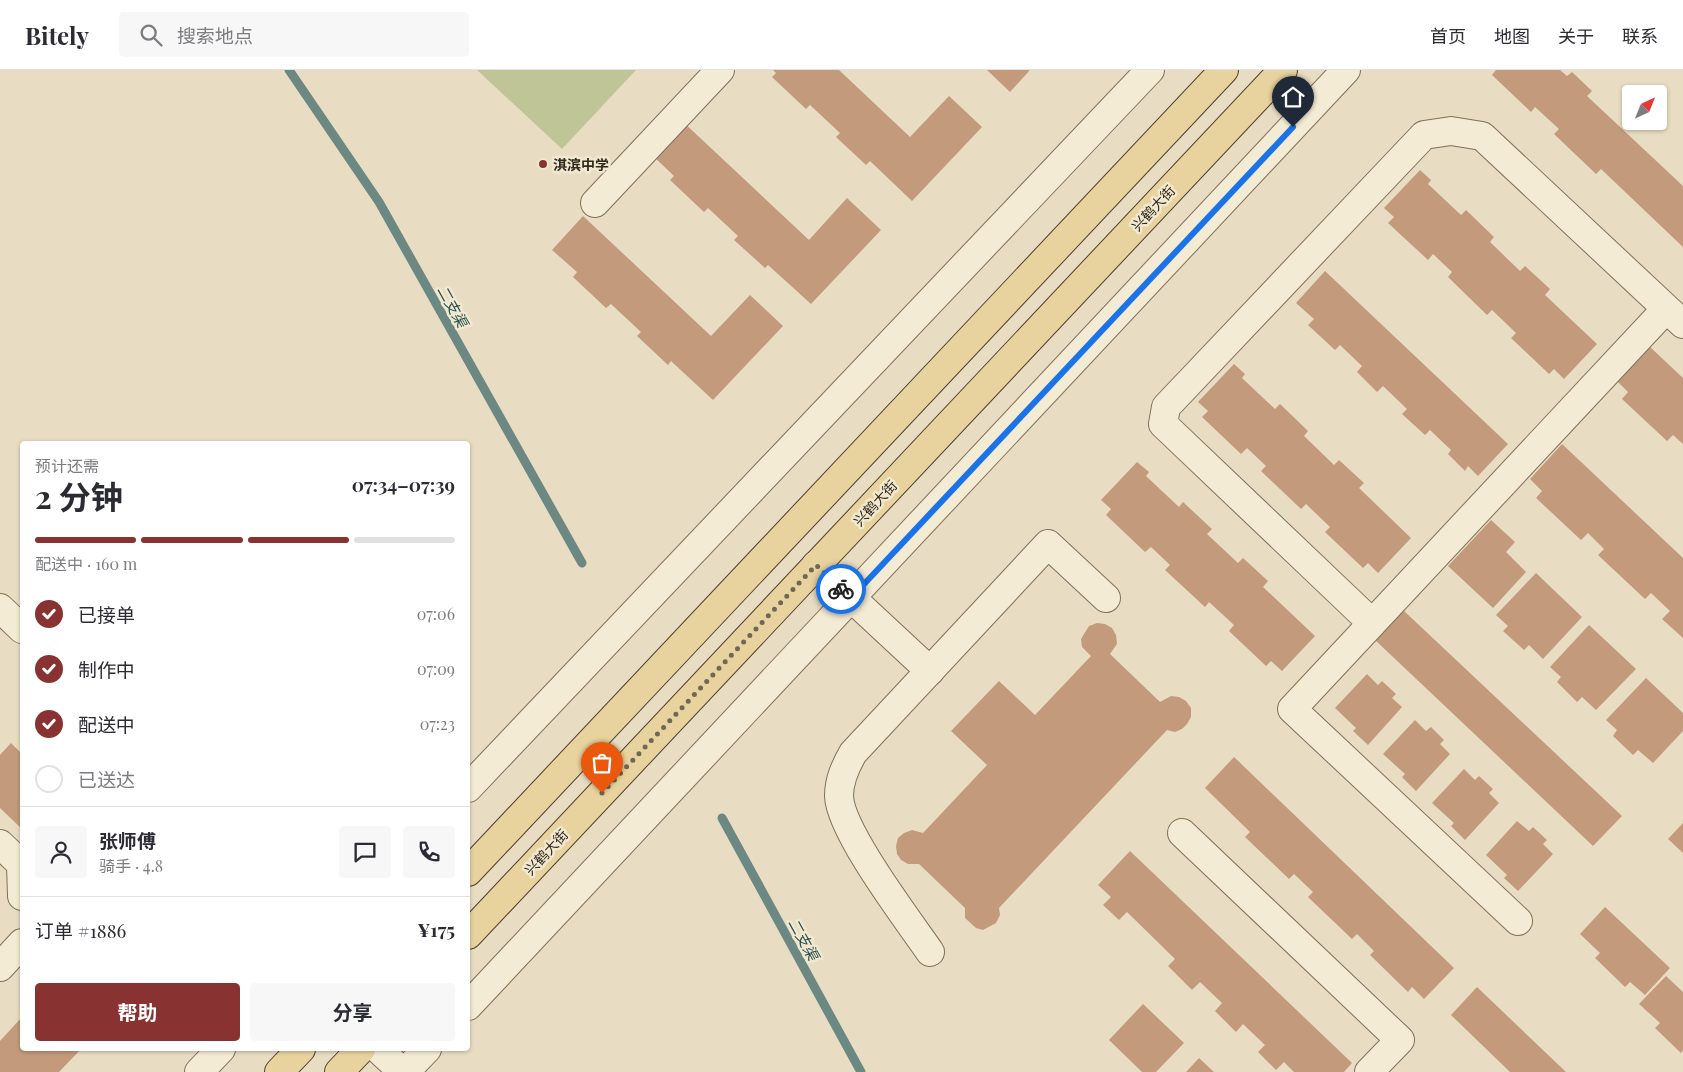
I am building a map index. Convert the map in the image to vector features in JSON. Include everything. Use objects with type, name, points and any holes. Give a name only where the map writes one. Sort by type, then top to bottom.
[{"type":"main road","points":[[470,870],[1224,70]]},
{"type":"main road","name":"兴鹤大街","points":[[470,933],[1283,70]]},
{"type":"main road","points":[[279,1072],[299,1051]]},
{"type":"main road","points":[[339,1072],[359,1051]]},
{"type":"street","points":[[595,203],[720,70]]},
{"type":"street","points":[[470,786],[1150,70]]},
{"type":"street","points":[[470,1004],[1346,70]]},
{"type":"street","points":[[1372,623],[1163,424],[1166,407],[1424,135],[1451,131],[1482,136],[1675,317],[1372,623],[1292,709],[1518,921]]},
{"type":"street","points":[[930,952],[852,835],[839,797],[842,772],[853,753],[1048,544],[1106,598]]},
{"type":"street","points":[[816,565],[930,671]]},
{"type":"street","points":[[0,608],[20,628]]},
{"type":"street","points":[[1182,833],[1400,1040],[1369,1072]]},
{"type":"street","points":[[0,844],[20,863]]},
{"type":"street","points":[[0,967],[20,945]]},
{"type":"street","points":[[199,1072],[219,1051]]},
{"type":"street","points":[[380,1051],[404,1072],[425,1051]]},
{"type":"green space","points":[[477,70],[636,70],[562,149]]},
{"type":"building","points":[[773,70],[839,70],[910,137],[949,96],[982,127],[912,201],[870,161],[866,165],[836,137],[840,133],[810,105],[806,109],[772,77],[776,73]]},
{"type":"building","points":[[987,70],[1030,70],[1010,92]]},
{"type":"building","points":[[1496,70],[1560,70],[1567,76],[1572,72],[1592,91],[1587,96],[1683,186],[1683,247],[1601,169],[1596,174],[1554,134],[1559,129],[1535,107],[1531,112],[1492,75]]},
{"type":"building","points":[[681,120],[809,240],[847,198],[881,230],[811,304],[768,265],[765,268],[734,240],[738,236],[708,208],[704,212],[670,180],[674,176],[650,153]]},
{"type":"building","points":[[1420,170],[1431,180],[1428,184],[1461,215],[1466,210],[1494,237],[1490,242],[1520,271],[1525,266],[1550,289],[1545,295],[1597,344],[1564,379],[1554,369],[1549,374],[1511,338],[1516,333],[1492,310],[1487,315],[1448,277],[1452,272],[1433,254],[1428,260],[1388,223],[1394,217],[1384,208]]},
{"type":"building","points":[[583,216],[711,336],[750,295],[783,326],[713,400],[671,361],[668,365],[637,336],[641,332],[611,304],[606,308],[573,277],[577,272],[552,250]]},
{"type":"building","points":[[1325,271],[1508,444],[1478,476],[1468,466],[1465,471],[1448,454],[1451,450],[1430,430],[1425,435],[1402,414],[1407,409],[1383,386],[1377,392],[1357,372],[1362,366],[1340,345],[1335,350],[1308,325],[1314,319],[1296,303]]},
{"type":"building","points":[[1649,346],[1683,378],[1683,444],[1673,435],[1667,441],[1622,399],[1628,392],[1616,380]]},
{"type":"building","points":[[1234,364],[1245,374],[1242,378],[1275,409],[1280,404],[1308,431],[1304,436],[1334,465],[1339,460],[1364,483],[1359,488],[1411,538],[1378,573],[1368,563],[1363,568],[1325,532],[1330,527],[1306,504],[1301,509],[1261,471],[1266,466],[1247,448],[1241,454],[1202,417],[1208,411],[1198,402]]},
{"type":"building","points":[[1562,444],[1683,558],[1683,638],[1662,619],[1670,611],[1651,593],[1645,599],[1598,555],[1604,549],[1588,533],[1581,540],[1536,498],[1542,491],[1530,479]]},
{"type":"building","points":[[1137,462],[1149,472],[1146,476],[1179,507],[1183,502],[1212,529],[1207,534],[1238,563],[1243,558],[1268,581],[1263,587],[1315,636],[1282,671],[1271,661],[1266,666],[1229,631],[1234,625],[1209,602],[1205,607],[1165,570],[1170,565],[1151,547],[1145,552],[1106,515],[1111,509],[1101,500]]},
{"type":"building","points":[[1491,520],[1515,542],[1506,552],[1526,572],[1493,608],[1448,566]]},
{"type":"building","points":[[1536,573],[1582,617],[1543,659],[1529,645],[1524,650],[1503,631],[1508,626],[1496,615]]},
{"type":"building","points":[[1403,610],[1622,816],[1593,846],[1375,640]]},
{"type":"building","points":[[1097,623],[1105,624],[1112,628],[1116,635],[1117,644],[1110,654],[1160,702],[1171,696],[1179,697],[1186,701],[1191,708],[1191,717],[1182,729],[1175,732],[1167,730],[999,908],[1000,915],[996,923],[983,930],[976,928],[965,918],[965,908],[919,864],[908,864],[901,860],[897,854],[898,838],[912,830],[923,833],[987,765],[951,731],[999,681],[1035,715],[1091,656],[1082,647],[1081,639],[1089,626]]},
{"type":"building","points":[[1589,625],[1636,669],[1596,710],[1582,697],[1577,702],[1557,682],[1561,677],[1550,667]]},
{"type":"building","points":[[1367,674],[1378,685],[1382,681],[1396,694],[1392,698],[1402,707],[1368,745],[1353,731],[1356,728],[1335,708]]},
{"type":"building","points":[[1646,678],[1683,713],[1683,731],[1653,763],[1638,750],[1633,755],[1613,736],[1617,730],[1606,720]]},
{"type":"building","points":[[1415,720],[1426,731],[1431,727],[1444,740],[1440,744],[1450,754],[1416,791],[1402,777],[1405,774],[1383,754]]},
{"type":"building","points":[[11,743],[20,752],[20,827],[0,808],[0,755]]},
{"type":"building","points":[[1234,757],[1454,968],[1424,999],[1412,987],[1408,992],[1370,955],[1374,951],[1357,934],[1352,939],[1308,897],[1313,892],[1294,874],[1289,879],[1245,837],[1250,832],[1205,788]]},
{"type":"building","points":[[1464,769],[1475,780],[1479,776],[1493,789],[1489,793],[1499,803],[1465,840],[1451,826],[1454,823],[1432,803]]},
{"type":"building","points":[[1517,821],[1529,831],[1533,827],[1547,840],[1543,844],[1553,854],[1518,891],[1504,878],[1507,875],[1486,855]]},
{"type":"building","points":[[1683,823],[1683,853],[1668,839]]},
{"type":"building","points":[[1130,851],[1352,1063],[1344,1072],[1294,1072],[1284,1062],[1276,1070],[1258,1052],[1265,1045],[1243,1024],[1236,1032],[1215,1011],[1222,1003],[1200,982],[1192,990],[1168,966],[1175,959],[1127,912],[1119,920],[1103,905],[1111,897],[1098,885]]},
{"type":"building","points":[[1605,907],[1670,968],[1645,995],[1630,982],[1625,987],[1595,958],[1600,953],[1580,934]]},
{"type":"building","points":[[1666,976],[1683,992],[1683,1050],[1681,1053],[1655,1028],[1660,1023],[1639,1004]]},
{"type":"building","points":[[1477,987],[1566,1072],[1510,1072],[1451,1015]]},
{"type":"building","points":[[1143,1004],[1184,1043],[1156,1072],[1142,1072],[1109,1040]]},
{"type":"building","points":[[20,1019],[20,1051],[79,1051],[59,1072],[0,1072],[0,1041]]},
{"type":"building","points":[[1199,1058],[1214,1072],[1186,1072]]},
{"type":"waterway","name":"二支渠","points":[[289,70],[379,202],[582,563]]},
{"type":"waterway","name":"二支渠","points":[[722,818],[861,1072]]},
{"type":"way so far","points":[[602,793],[816,565],[841,589]]},
{"type":"place","name":"淇滨中学","points":[[543,164]]},
{"type":"route","points":[[841,589],[851,598],[1293,127]]}]
